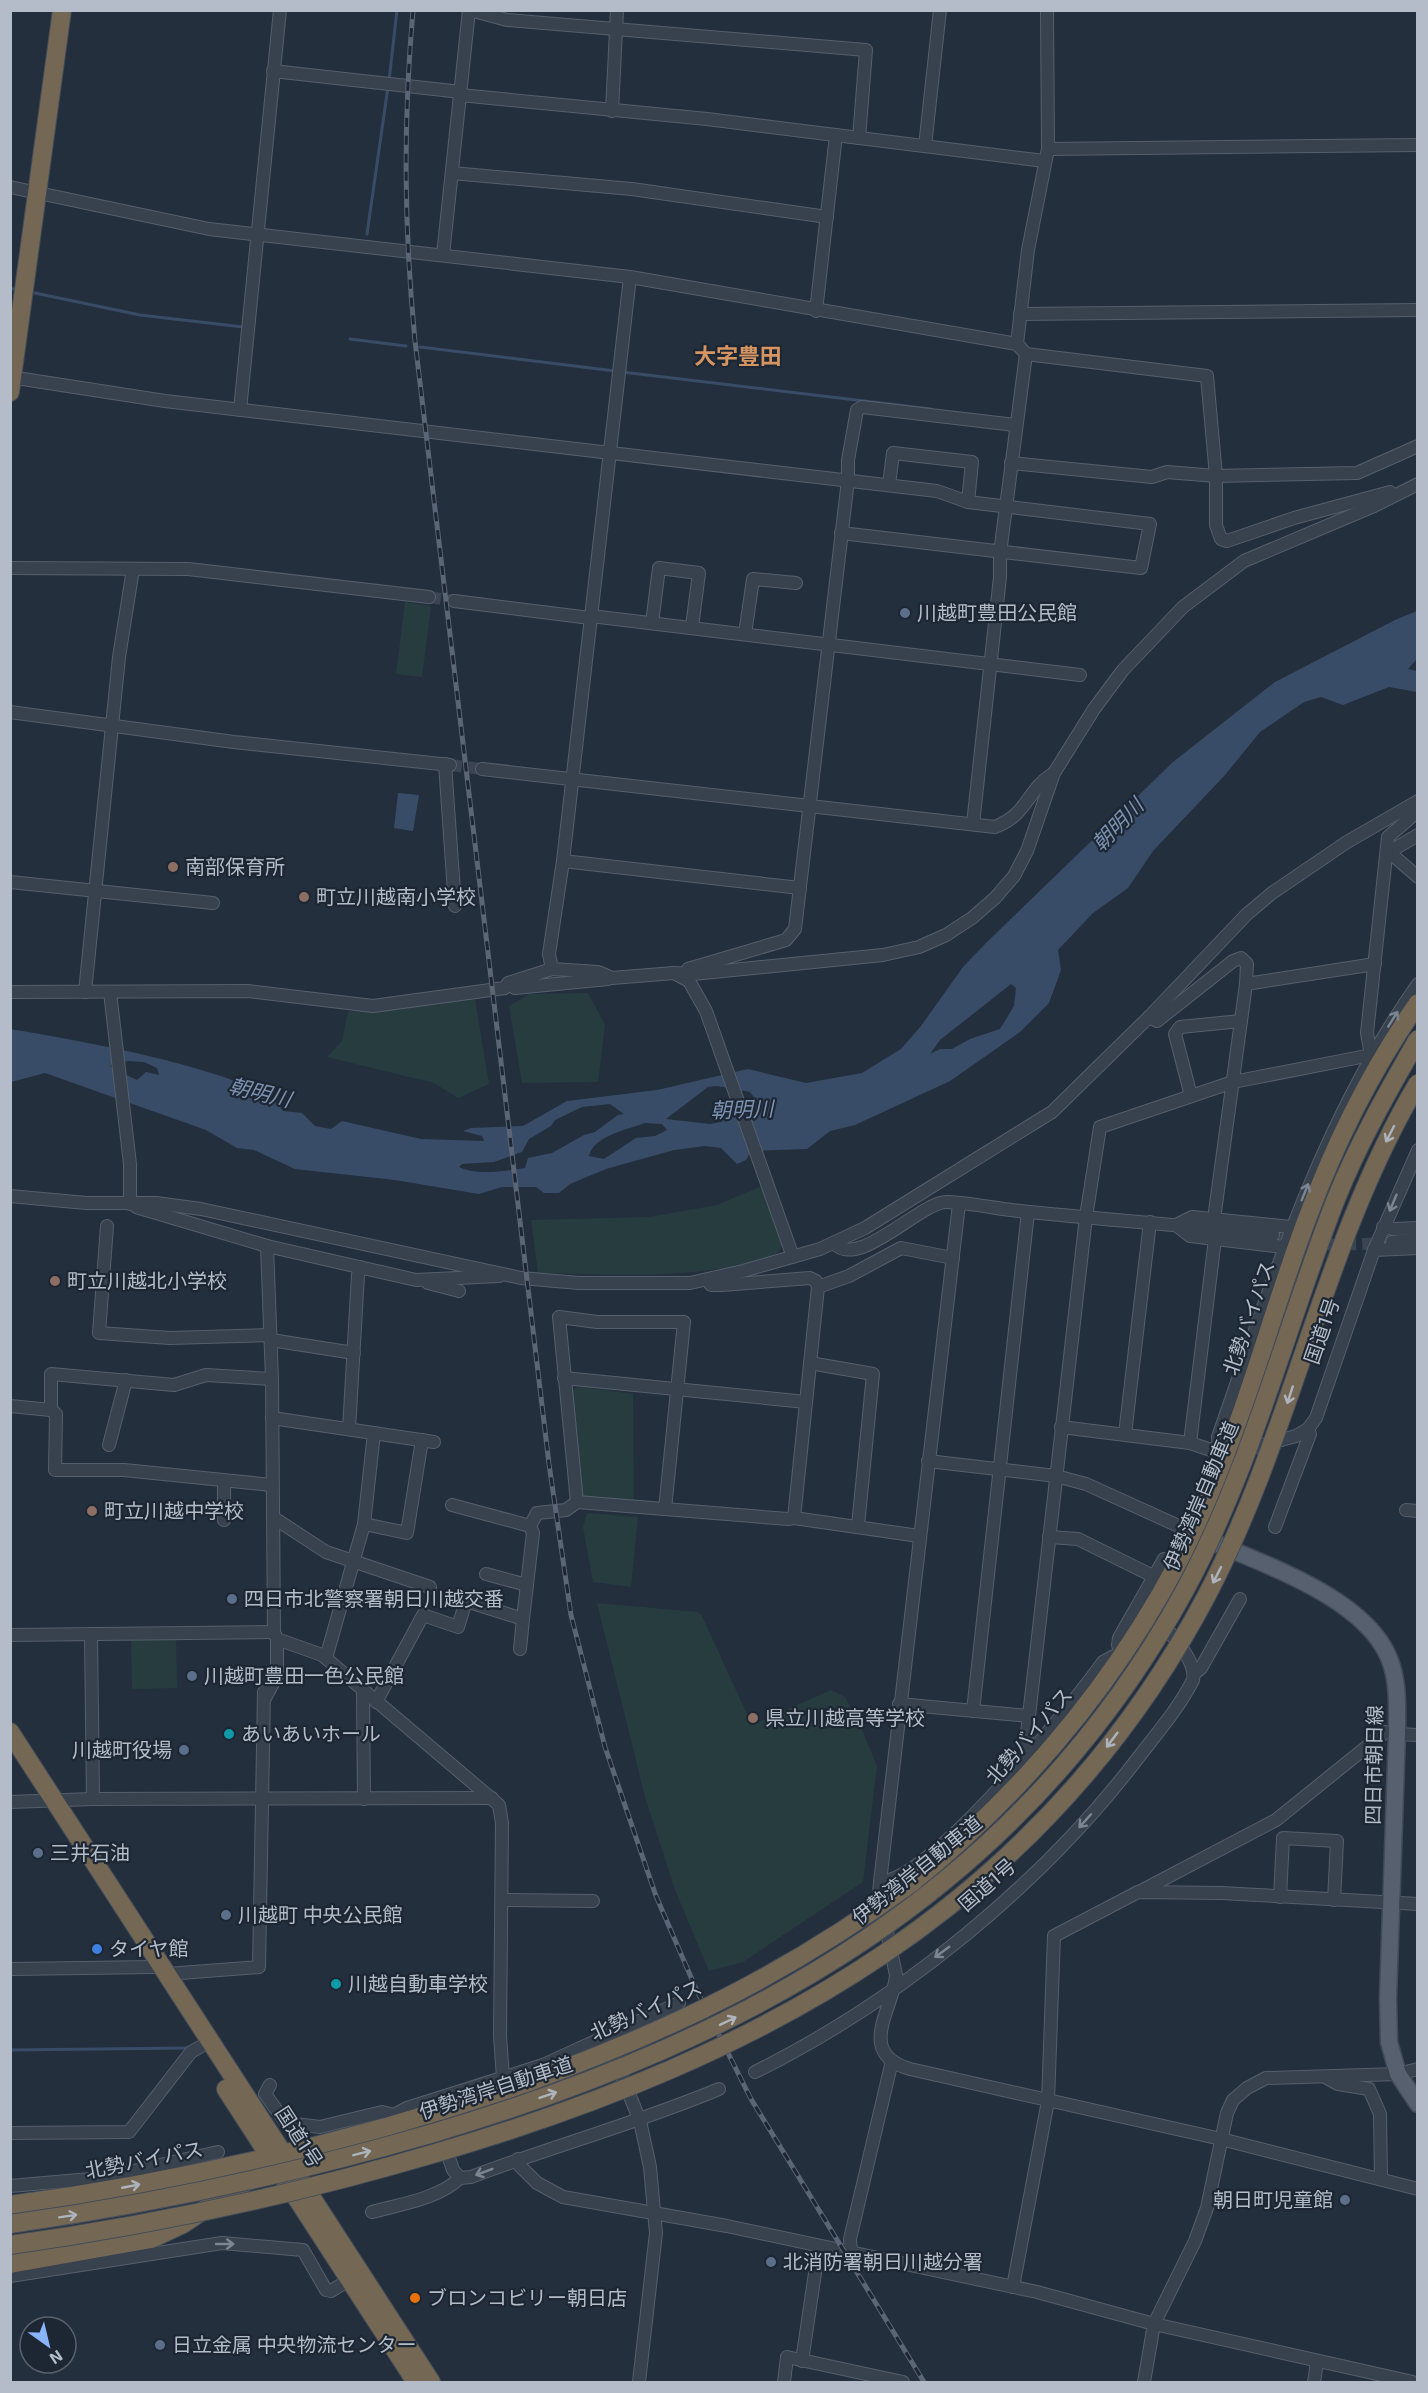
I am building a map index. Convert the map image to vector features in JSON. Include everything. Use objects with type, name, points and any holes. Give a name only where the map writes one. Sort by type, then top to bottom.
[{"type":"highway","points":[[11,382],[62,10]]},
{"type":"highway","name":"北勢バイパス","points":[[10,2205],[158,2173],[276,2159],[394,2120],[434,2114],[526,2083],[650,2035],[747,1989],[830,1940],[913,1882],[985,1819],[1027,1776],[1099,1690],[1121,1647],[1153,1611],[1194,1533],[1323,1177],[1360,1100],[1418,1003]]},
{"type":"highway","name":"伊勢湾岸自動車道","points":[[10,2224],[140,2203],[314,2165],[456,2126],[583,2083],[696,2036],[801,1981],[903,1915],[949,1878],[997,1836],[1079,1747],[1154,1642],[1184,1591],[1213,1534],[1238,1475],[1338,1194],[1364,1137],[1418,1039]]},
{"type":"highway","points":[[10,2245],[145,2223],[321,2185],[467,2144],[591,2103],[706,2055],[814,2000],[866,1968],[966,1894],[1014,1851],[1058,1806],[1097,1759],[1137,1708],[1204,1599],[1233,1543],[1258,1484],[1357,1204],[1383,1148],[1418,1083]]},
{"type":"highway","name":"国道1号","points":[[10,1732],[129,1917],[349,2280],[416,2382]]},
{"type":"highway","name":"国道1号","points":[[161,1971],[201,2047],[249,2127],[276,2159],[431,2382]]},
{"type":"highway","points":[[232,2166],[247,2152],[250,2140],[249,2127]]},
{"type":"highway","name":"北勢バイパス","points":[[10,2264],[135,2243],[165,2242],[276,2159]]},
{"type":"main road","name":"四日市朝日線","points":[[1194,1533],[1328,1596],[1369,1626],[1383,1646],[1393,1669],[1397,1701],[1391,1733],[1392,1903],[1389,2042],[1398,2074],[1418,2104]]},
{"type":"street","points":[[240,410],[280,10]]},
{"type":"street","points":[[443,255],[470,10],[507,20],[866,51],[859,138]]},
{"type":"street","points":[[612,111],[617,10]]},
{"type":"street","points":[[925,146],[940,10]]},
{"type":"street","points":[[1017,344],[1046,155],[1047,10]]},
{"type":"street","points":[[273,71],[925,146],[1046,155],[1418,145]]},
{"type":"street","points":[[816,310],[836,135]]},
{"type":"street","points":[[452,173],[632,189],[827,217]]},
{"type":"street","points":[[10,187],[209,228],[630,277],[1017,344],[1026,354],[1207,376],[1216,476],[1216,525],[1221,539],[1227,541],[1294,518],[1414,485]]},
{"type":"street","points":[[552,969],[549,954],[573,778],[630,277]]},
{"type":"street","points":[[1020,314],[1418,310]]},
{"type":"street","points":[[973,825],[1000,577],[1000,553],[1026,354]]},
{"type":"street","points":[[11,382],[937,490],[968,502],[1150,525],[1141,568],[841,533]]},
{"type":"street","points":[[674,973],[786,940],[795,929],[848,480],[848,460],[857,410],[862,407],[1015,425]]},
{"type":"street","points":[[1011,463],[1152,477],[1167,472],[1216,476],[1357,473],[1418,446]]},
{"type":"street","points":[[889,485],[893,453],[972,462],[968,502]]},
{"type":"street","points":[[10,992],[248,991],[373,1006],[505,988],[674,973],[693,974],[883,955],[919,947],[946,935],[995,898],[1014,876],[1027,851],[1054,772],[1094,709],[1124,670],[1183,607],[1244,561],[1374,506],[1414,485]]},
{"type":"street","points":[[10,568],[188,569],[429,597]]},
{"type":"street","points":[[652,623],[659,568],[699,573],[692,627]]},
{"type":"street","points":[[85,992],[111,726],[133,569]]},
{"type":"street","points":[[745,633],[753,579],[796,582]]},
{"type":"street","points":[[454,602],[745,633],[1080,675]]},
{"type":"street","points":[[10,712],[111,726],[448,764],[455,906]]},
{"type":"street","points":[[482,769],[995,827],[1007,823],[1018,815],[1043,780],[1054,772]]},
{"type":"street","points":[[10,1196],[86,1203],[165,1204],[212,1211],[544,1281],[676,1285],[707,1280],[793,1257],[834,1243],[865,1228],[1052,1112],[1149,1017],[1247,914],[1272,893],[1347,842],[1418,801]]},
{"type":"street","points":[[1371,1055],[1367,1033],[1389,852],[1388,837],[1418,811]]},
{"type":"street","points":[[1389,852],[1418,835]]},
{"type":"street","points":[[1389,852],[1418,877]]},
{"type":"street","points":[[563,861],[800,888]]},
{"type":"street","points":[[10,882],[213,903]]},
{"type":"street","points":[[1149,1017],[1157,1021],[1233,961],[1240,958],[1247,964],[1214,1219]]},
{"type":"street","points":[[1246,984],[1375,964]]},
{"type":"street","points":[[505,988],[508,984],[552,969],[598,972],[612,978]]},
{"type":"street","points":[[674,973],[689,981],[715,1034],[793,1257]]},
{"type":"street","points":[[1222,1460],[1218,1437],[1291,1227],[1319,1158],[1371,1055],[1418,984]]},
{"type":"street","points":[[110,992],[130,1164],[130,1204]]},
{"type":"street","points":[[1191,1096],[1175,1034],[1180,1028],[1241,1021]]},
{"type":"street","points":[[1033,1753],[1026,1742],[1086,1217],[1100,1127],[1233,1082],[1371,1055]]},
{"type":"street","name":"国道1号","points":[[1275,1527],[1310,1434],[1308,1429],[1316,1418],[1374,1250],[1418,1150]]},
{"type":"street","points":[[834,1243],[839,1248],[848,1250],[890,1234],[945,1202],[1274,1235]]},
{"type":"street","points":[[130,1204],[267,1245],[459,1291]]},
{"type":"street","points":[[959,1204],[879,1888],[896,1986],[886,2007],[880,2031],[886,2053],[892,2061],[910,2069],[1221,2139],[1418,2189]]},
{"type":"street","points":[[974,1711],[998,1470],[1028,1212]]},
{"type":"street","points":[[1176,1225],[1192,1217],[1291,1227]]},
{"type":"street","points":[[1125,1434],[1150,1222]]},
{"type":"street","points":[[1176,1225],[1190,1236],[1284,1247]]},
{"type":"street","points":[[107,1226],[99,1333],[170,1338],[271,1337],[354,1353]]},
{"type":"street","points":[[1383,1227],[1394,1230],[1418,1228]]},
{"type":"street","points":[[1190,1443],[1215,1239]]},
{"type":"street","points":[[1392,1242],[1418,1239]]},
{"type":"street","points":[[10,1969],[161,1971],[259,1967],[263,1696],[278,1676],[267,1245]]},
{"type":"street","points":[[818,1287],[849,1276],[901,1248],[953,1258]]},
{"type":"street","points":[[1374,1250],[1418,1248]]},
{"type":"street","points":[[349,1430],[360,1267]]},
{"type":"street","points":[[416,1280],[493,1279],[505,1274]]},
{"type":"street","points":[[707,1280],[711,1285],[810,1278],[816,1281],[818,1287],[794,1518]]},
{"type":"street","points":[[577,1502],[560,1317],[617,1323],[684,1322],[664,1509]]},
{"type":"street","points":[[810,1363],[873,1374],[858,1526]]},
{"type":"street","points":[[51,1410],[51,1374],[174,1385],[206,1376],[272,1379]]},
{"type":"street","points":[[564,1378],[806,1402]]},
{"type":"street","points":[[109,1445],[126,1380]]},
{"type":"street","points":[[10,1406],[51,1410],[56,1414],[55,1470],[124,1470],[224,1482],[272,1485]]},
{"type":"street","points":[[272,1418],[428,1441],[407,1533],[364,1524]]},
{"type":"street","points":[[1061,1427],[1190,1443],[1222,1460],[1296,1436],[1308,1429]]},
{"type":"street","points":[[326,1658],[364,1524],[374,1433]]},
{"type":"street","points":[[928,1461],[1056,1476],[1115,1496],[1194,1533]]},
{"type":"street","points":[[224,1482],[224,1520]]},
{"type":"street","points":[[530,1526],[537,1513],[566,1510],[577,1502],[794,1518],[919,1536]]},
{"type":"street","points":[[452,1505],[530,1526]]},
{"type":"street","points":[[274,1518],[326,1552],[430,1587]]},
{"type":"street","points":[[520,1649],[533,1533],[530,1526]]},
{"type":"street","points":[[1049,1537],[1078,1539],[1155,1577]]},
{"type":"street","points":[[1103,1662],[1114,1656],[1121,1647],[1164,1559]]},
{"type":"street","points":[[486,1574],[527,1585]]},
{"type":"street","name":"国道1号","points":[[755,2072],[820,2038],[896,1986],[997,1908],[1080,1827],[1120,1783],[1191,1685],[1195,1673],[1202,1668],[1240,1599]]},
{"type":"street","points":[[376,1702],[423,1615],[458,1627],[466,1601],[523,1619]]},
{"type":"street","points":[[1153,1611],[1190,1661],[1195,1673]]},
{"type":"street","points":[[91,1634],[93,1799]]},
{"type":"street","points":[[10,1635],[276,1636],[326,1658],[363,1692],[492,1798],[499,1805],[502,1823],[500,2036],[503,2078]]},
{"type":"street","points":[[879,1888],[897,1878],[930,1853],[965,1822],[1033,1753],[1103,1662],[1121,1647]]},
{"type":"street","points":[[363,1692],[364,1799]]},
{"type":"street","points":[[899,1704],[1029,1716]]},
{"type":"street","points":[[1013,2287],[1048,2100],[1054,1936],[1276,1820],[1391,1733],[1418,1735]]},
{"type":"street","points":[[10,1802],[93,1799],[492,1798]]},
{"type":"street","points":[[1280,1897],[1282,1838],[1337,1840],[1334,1900]]},
{"type":"street","points":[[1138,1892],[1418,1904]]},
{"type":"street","points":[[503,1900],[593,1901]]},
{"type":"street","points":[[270,2085],[265,2094],[286,2123],[320,2127],[382,2112],[394,2120],[407,2108],[543,2065],[679,2003]]},
{"type":"street","points":[[606,2037],[640,2121],[650,2167],[656,2233],[639,2382]]},
{"type":"street","points":[[10,2133],[129,2132],[191,2052],[201,2047]]},
{"type":"street","points":[[851,2252],[850,2239],[892,2061]]},
{"type":"street","points":[[1144,2382],[1154,2324],[1195,2241],[1207,2208],[1230,2106],[1246,2088],[1266,2078],[1398,2074],[1418,2069]]},
{"type":"street","points":[[1324,2076],[1338,2084],[1370,2089],[1380,2114],[1381,2179]]},
{"type":"street","points":[[372,2212],[439,2193],[451,2187],[460,2178],[471,2177],[518,2159],[640,2121],[719,2089]]},
{"type":"street","points":[[434,2114],[453,2170],[460,2178]]},
{"type":"street","points":[[10,2186],[158,2173],[218,2152]]},
{"type":"street","points":[[518,2159],[520,2166],[537,2183],[555,2195],[727,2226],[1013,2287],[1076,2301],[1154,2324],[1413,2382]]},
{"type":"street","points":[[10,2276],[165,2242],[222,2243],[303,2250],[326,2290],[331,2291],[349,2280]]},
{"type":"street","points":[[802,2361],[819,2246]]},
{"type":"street","points":[[784,2382],[787,2357],[903,2382]]},
{"type":"street","points":[[1314,2382],[1317,2362]]},
{"type":"green space","points":[[405,602],[431,606],[422,677],[396,674]]},
{"type":"green space","points":[[588,993],[605,1025],[598,1082],[522,1083],[509,1006],[530,994]]},
{"type":"green space","points":[[475,999],[489,1084],[458,1098],[434,1083],[327,1057],[342,1041],[348,1012]]},
{"type":"green space","points":[[762,1186],[784,1243],[778,1253],[749,1262],[690,1272],[629,1275],[538,1273],[531,1220],[649,1217],[717,1205]]},
{"type":"green space","points":[[577,1386],[633,1394],[634,1502],[581,1496],[572,1392]]},
{"type":"green space","points":[[587,1513],[638,1517],[631,1587],[593,1582],[583,1527]]},
{"type":"green space","points":[[597,1603],[698,1612],[702,1616],[752,1725],[831,1690],[845,1697],[877,1766],[863,1882],[743,1962],[709,1971],[675,1890],[645,1797]]},
{"type":"green space","points":[[131,1640],[176,1640],[177,1688],[132,1689]]},
{"type":"water","name":"朝明川","points":[[1417,611],[1417,659],[1408,669],[1417,671],[1417,692],[1389,687],[1343,705],[1321,697],[1304,702],[1260,732],[1225,775],[1153,851],[1128,888],[1093,913],[1058,950],[1061,970],[1049,1003],[1020,1032],[950,1081],[855,1125],[830,1131],[807,1149],[751,1151],[746,1160],[737,1164],[721,1148],[705,1146],[674,1150],[606,1169],[570,1184],[559,1193],[544,1193],[536,1187],[502,1187],[479,1194],[395,1180],[295,1169],[254,1150],[237,1148],[206,1130],[45,1073],[11,1082],[10,1029],[157,1058],[238,1082],[267,1096],[283,1111],[302,1113],[315,1126],[331,1129],[342,1121],[421,1139],[484,1141],[482,1136],[463,1131],[471,1128],[523,1126],[567,1101],[657,1090],[748,1069],[806,1083],[862,1073],[901,1049],[921,1026],[963,967],[1173,762],[1275,682]],"holes":[[[1011,984],[1016,988],[1014,1006],[1000,1029],[970,1039],[952,1049],[940,1049],[930,1054],[940,1040]],[[128,1061],[144,1062],[157,1068],[159,1075],[146,1072],[137,1080],[113,1069],[110,1065]],[[717,1086],[750,1092],[757,1101],[736,1109],[721,1122],[710,1124],[666,1119],[708,1087]],[[610,1104],[624,1114],[618,1115],[595,1132],[584,1135],[552,1153],[528,1158],[525,1168],[483,1172],[459,1167],[462,1164],[494,1162],[522,1152],[529,1139],[551,1126],[555,1120],[582,1107]],[[645,1123],[662,1124],[667,1130],[655,1136],[636,1138],[604,1159],[589,1156],[597,1143],[612,1134]]]},
{"type":"water","points":[[398,793],[419,795],[413,831],[394,828]]},
{"type":"waterway","points":[[389,81],[397,10]]},
{"type":"waterway","points":[[367,234],[388,87]]},
{"type":"waterway","points":[[35,293],[140,315],[243,327]]},
{"type":"waterway","points":[[350,339],[406,346]]},
{"type":"waterway","points":[[420,347],[615,371]]},
{"type":"waterway","points":[[622,372],[931,409]]},
{"type":"waterway","points":[[10,2050],[186,2048]]},
{"type":"tunnel","points":[[429,597],[454,601]]},
{"type":"tunnel","points":[[450,765],[482,769]]},
{"type":"tunnel","points":[[1273,1235],[1334,1245],[1385,1243]]},
{"type":"railway","points":[[413,10],[406,176],[415,341],[549,1464],[571,1615],[605,1747],[656,1896],[697,1991],[751,2099],[924,2382]]},
{"type":"place","name":"川越町豊田公民館","points":[[905,613]]},
{"type":"place","name":"南部保育所","points":[[173,867]]},
{"type":"place","name":"町立川越南小学校","points":[[304,897]]},
{"type":"place","name":"町立川越北小学校","points":[[55,1281]]},
{"type":"place","name":"町立川越中学校","points":[[92,1511]]},
{"type":"place","name":"四日市北警察署朝日川越交番","points":[[232,1599]]},
{"type":"place","name":"川越町豊田一色公民館","points":[[192,1676]]},
{"type":"place","name":"県立川越高等学校","points":[[753,1718]]},
{"type":"place","name":"あいあいホール","points":[[229,1734]]},
{"type":"place","name":"川越町役場","points":[[184,1750]]},
{"type":"place","name":"三井石油","points":[[38,1853]]},
{"type":"place","name":"川越町 中央公民館","points":[[226,1915]]},
{"type":"place","name":"タイヤ館","points":[[97,1949]]},
{"type":"place","name":"川越自動車学校","points":[[336,1984]]},
{"type":"place","name":"朝日町児童館","points":[[1345,2200]]},
{"type":"place","name":"北消防署朝日川越分署","points":[[771,2262]]},
{"type":"place","name":"ブロンコビリー朝日店","points":[[415,2298]]},
{"type":"place","name":"日立金属 中央物流センター","points":[[160,2345]]},
{"type":"district","name":"大字豊田","points":[[738,356]]}]
